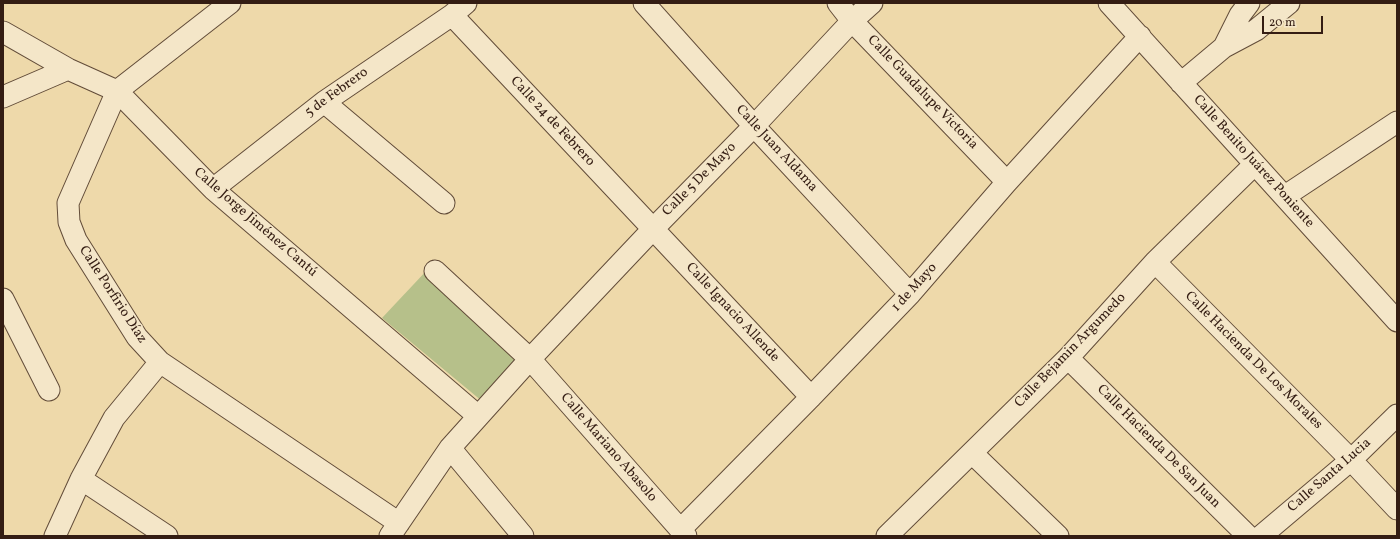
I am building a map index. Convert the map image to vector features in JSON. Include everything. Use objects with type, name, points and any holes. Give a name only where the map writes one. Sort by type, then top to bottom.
[{"type":"street","points":[[117,91],[230,3]]},
{"type":"street","name":"Calle Juan Aldama","points":[[644,3],[754,126],[910,294]]},
{"type":"street","name":"Calle Guadalupe Victoria","points":[[838,3],[852,21],[1007,182]]},
{"type":"street","name":"Calle 5 De Mayo","points":[[394,529],[450,448],[478,416],[653,229],[754,126],[852,21],[872,3]]},
{"type":"street","name":"Calle Benito Juárez Poniente","points":[[1109,3],[1254,165],[1285,196],[1397,321]]},
{"type":"street","points":[[1224,47],[1240,15],[1249,3]]},
{"type":"street","points":[[1182,83],[1224,47],[1256,30],[1289,3]]},
{"type":"street","name":"5 de Febrero","points":[[213,189],[324,102],[459,9]]},
{"type":"street","name":"Calle 24 de Febrero","points":[[459,9],[653,229]]},
{"type":"street","name":"Calle Jorge Jiménez Cantú","points":[[3,32],[68,69],[117,91],[213,189],[478,416]]},
{"type":"street","name":"1 de Mayo","points":[[683,533],[910,294],[1007,182],[1140,36]]},
{"type":"street","points":[[3,97],[68,69]]},
{"type":"street","name":"Calle Porfirio Díaz","points":[[117,91],[68,203],[69,222],[76,240],[137,337],[160,362],[394,529]]},
{"type":"street","points":[[324,102],[444,203]]},
{"type":"street","points":[[1285,196],[1396,125]]},
{"type":"street","name":"Calle Bejamin Argumedo","points":[[887,536],[1068,358],[1155,262],[1254,165]]},
{"type":"street","name":"Calle Ignacio Allende","points":[[653,229],[811,398]]},
{"type":"street","name":"Calle Hacienda De Los Morales","points":[[1155,262],[1351,460],[1397,509]]},
{"type":"street","name":"Calle Mariano Abasolo","points":[[435,271],[530,359],[683,533]]},
{"type":"street","points":[[3,299],[49,390]]},
{"type":"street","name":"Calle Hacienda De San Juan","points":[[1068,358],[1248,536]]},
{"type":"street","points":[[55,536],[81,479],[114,418],[160,362]]},
{"type":"street","name":"Calle Santa Lucia","points":[[1261,536],[1351,460],[1397,415]]},
{"type":"street","points":[[450,448],[523,536]]},
{"type":"street","points":[[972,453],[1058,536]]},
{"type":"street","points":[[81,479],[167,536]]},
{"type":"green space","points":[[428,269],[517,360],[483,402],[382,318]]}]
